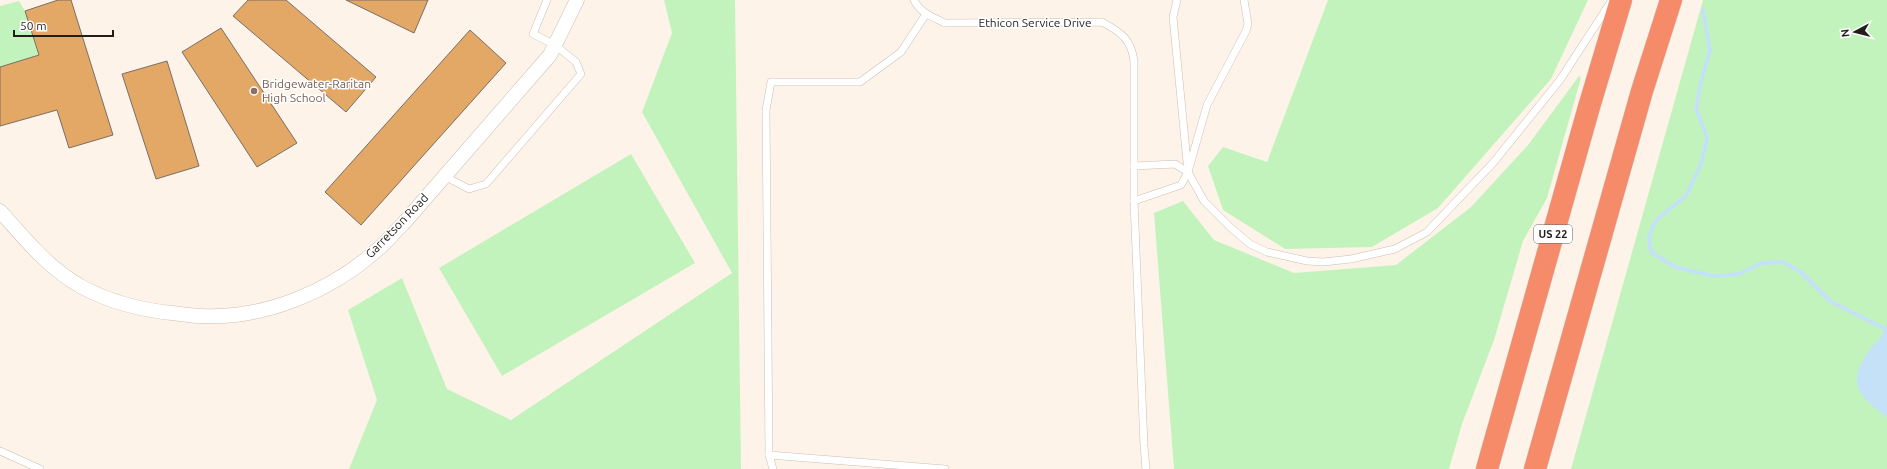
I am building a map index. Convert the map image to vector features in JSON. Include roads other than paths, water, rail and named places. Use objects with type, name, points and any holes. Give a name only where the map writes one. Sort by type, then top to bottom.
[{"type":"highway","name":"US 22","points":[[1487,469],[1589,107],[1621,0]]},
{"type":"highway","points":[[1535,469],[1642,91],[1671,0]]},
{"type":"street","name":"Garretson Road","points":[[0,212],[46,261],[70,279],[96,293],[134,307],[160,312],[203,316],[232,315],[282,304],[330,283],[355,268],[378,250],[550,55],[577,0]]},
{"type":"lane","points":[[444,176],[469,189],[486,184],[581,74],[576,62],[555,45],[533,34],[547,0]]},
{"type":"lane","name":"Ethicon Service Drive","points":[[914,0],[916,5],[926,14],[945,23],[1102,22],[1115,29],[1127,40],[1133,50],[1134,201],[1146,469]]},
{"type":"lane","points":[[1177,0],[1173,17],[1188,172],[1204,201],[1230,227],[1250,244],[1267,252],[1307,261],[1323,262],[1351,259],[1395,249],[1427,232],[1493,163],[1560,80],[1612,0]]},
{"type":"lane","points":[[1134,201],[1181,185],[1188,172],[1207,105],[1246,31],[1248,24],[1244,0]]},
{"type":"lane","points":[[773,469],[769,455],[766,110],[771,82],[860,82],[901,52],[926,14]]},
{"type":"lane","points":[[1134,166],[1175,164],[1188,172]]},
{"type":"lane","points":[[0,451],[40,469]]},
{"type":"lane","points":[[769,455],[945,469]]},
{"type":"water","points":[[1887,324],[1887,417],[1868,402],[1862,395],[1858,388],[1857,380],[1858,371],[1863,361],[1870,349],[1880,338]]},
{"type":"waterway","points":[[1703,10],[1710,50],[1701,82],[1696,109],[1707,137],[1701,164],[1686,196],[1656,220],[1649,236],[1651,252],[1675,267],[1713,276],[1739,274],[1762,263],[1783,262],[1802,273],[1830,301],[1887,330]]},
{"type":"place","name":"Bridgewater-Raritan High School","points":[[254,91]]}]
